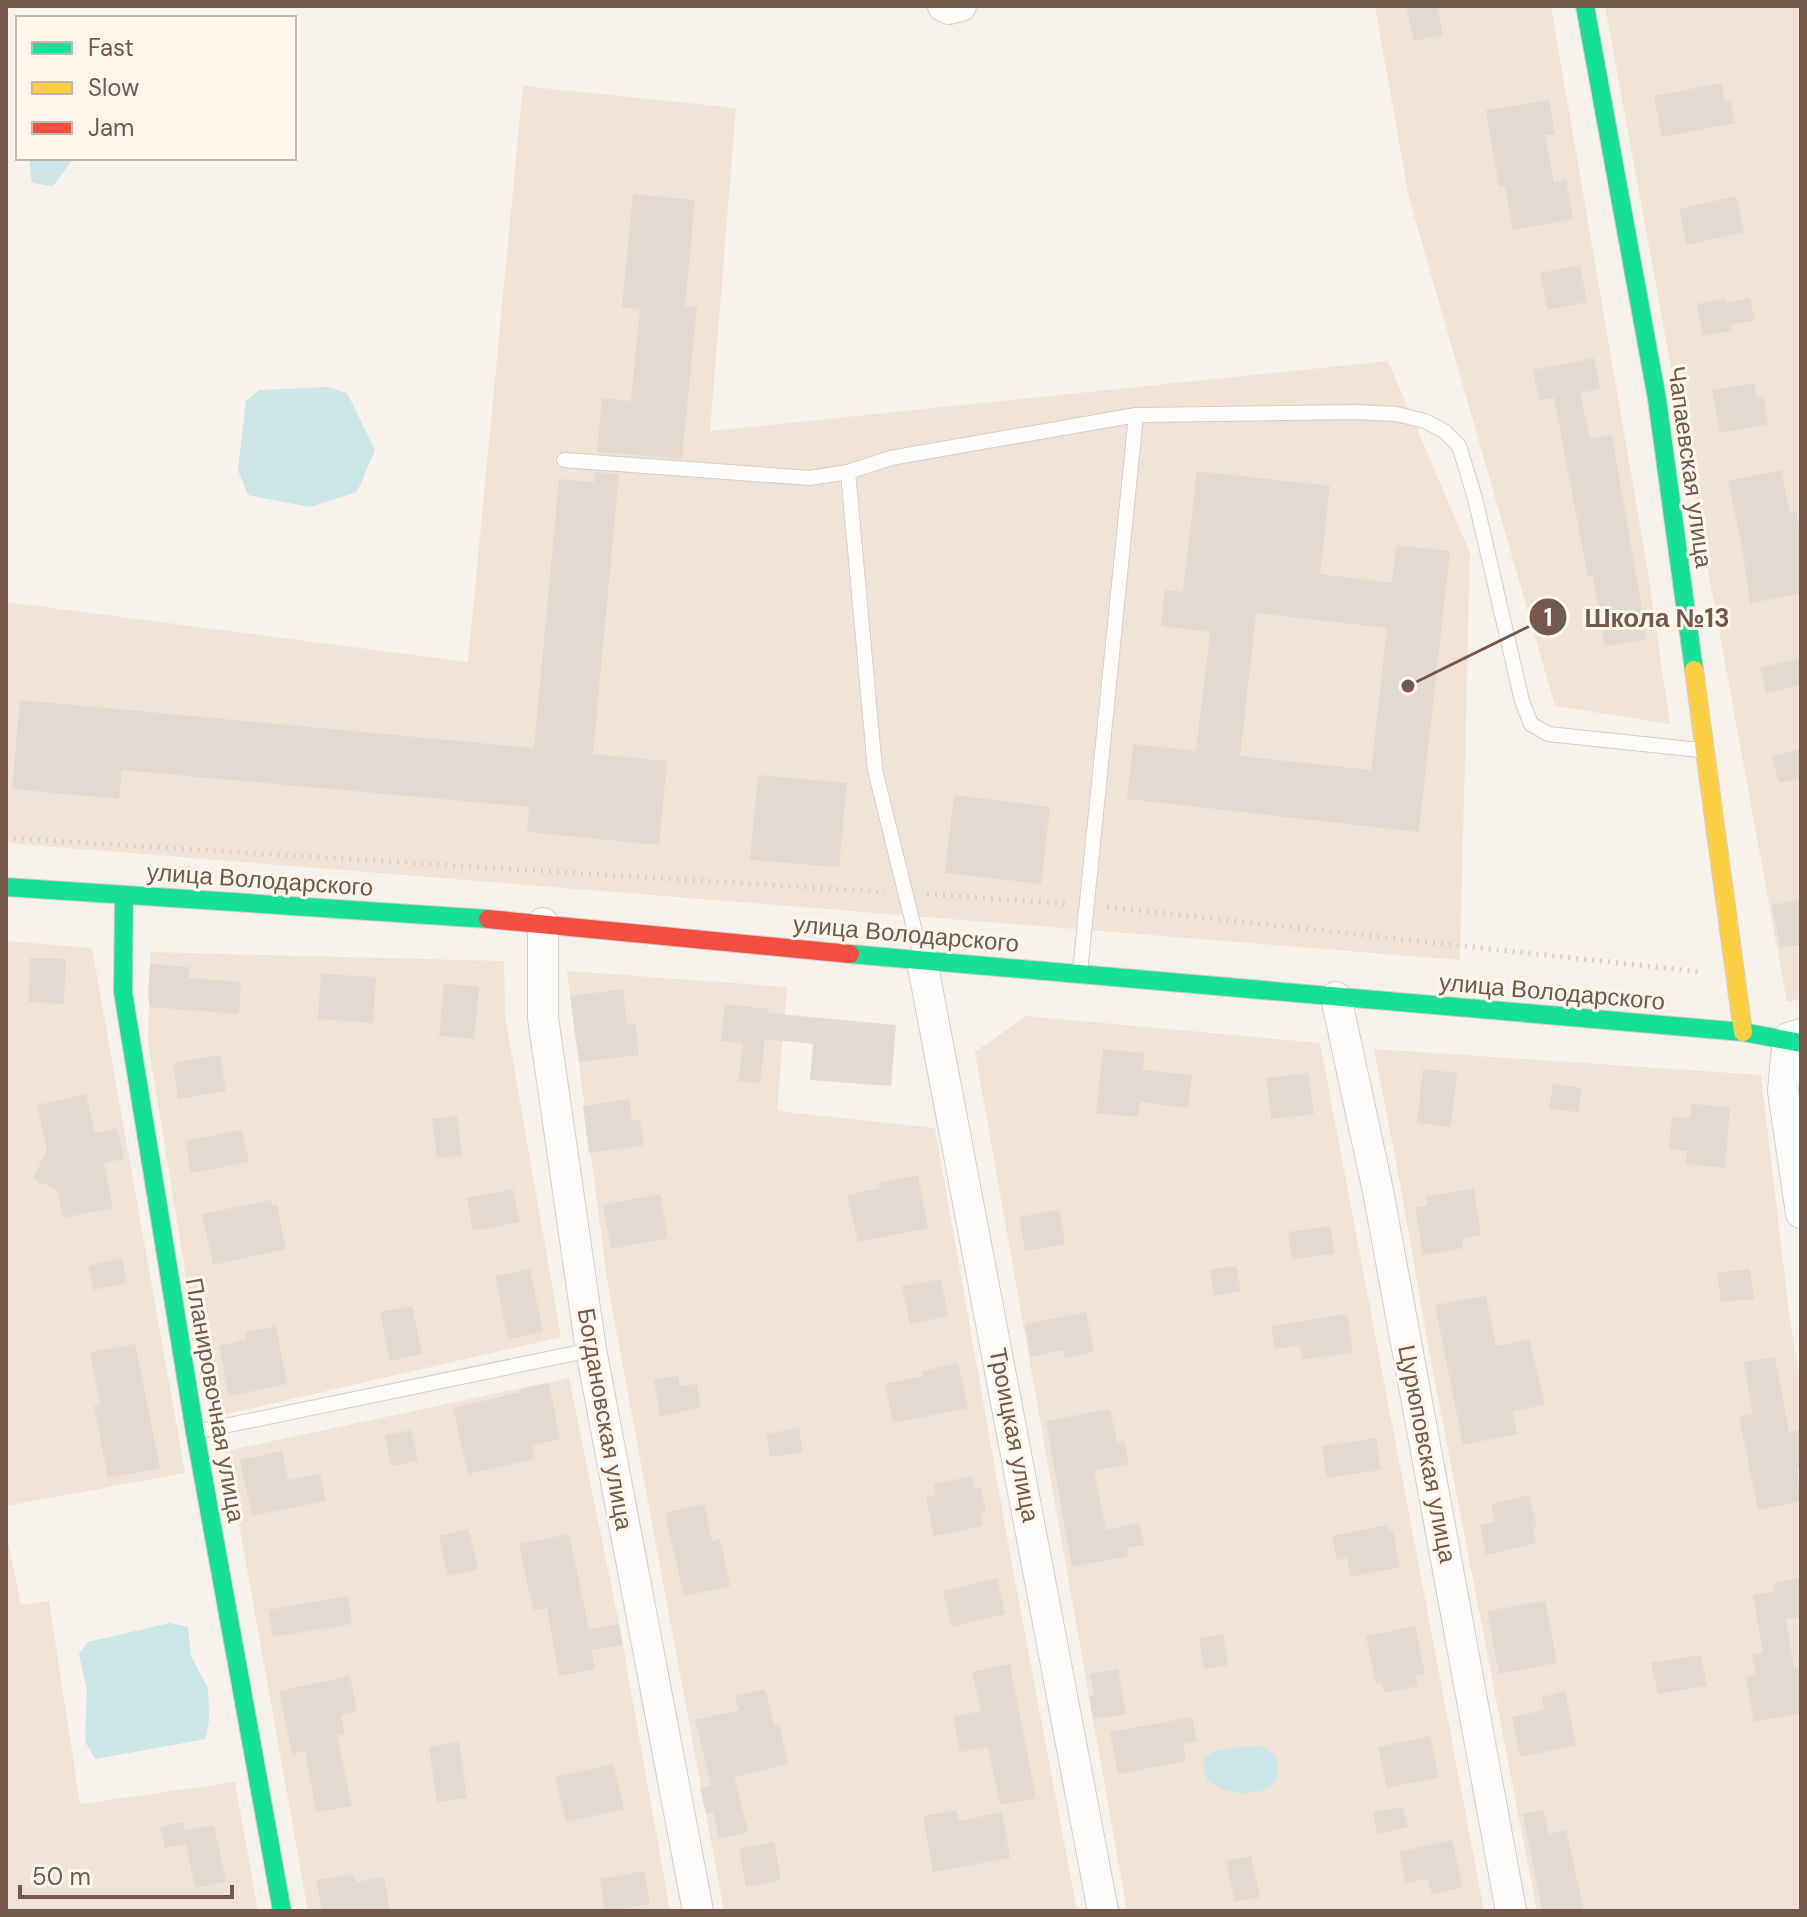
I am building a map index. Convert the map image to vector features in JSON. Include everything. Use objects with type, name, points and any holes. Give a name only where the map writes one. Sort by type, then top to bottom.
[{"type":"street","points":[[943,6],[949,9],[961,6]]},
{"type":"street","name":"Чапаевская улица","points":[[1585,6],[1657,399],[1743,1032]]},
{"type":"street","name":"улица Володарского","points":[[6,887],[543,923],[922,961],[1797,1038]]},
{"type":"street","name":"Планировочная улица","points":[[124,895],[123,992],[195,1432],[282,1911]]},
{"type":"street","name":"Богдановская улица","points":[[543,923],[543,1018],[591,1350],[698,1911]]},
{"type":"street","name":"Троицкая улица","points":[[922,961],[1103,1911]]},
{"type":"street","name":"Цурюповская улица","points":[[1336,997],[1378,1191],[1511,1911]]},
{"type":"street","points":[[1797,1038],[1783,1091],[1801,1213]]},
{"type":"lane","points":[[564,460],[810,478],[848,472],[891,458],[1136,415],[1355,412],[1396,414],[1425,421],[1444,431],[1459,446],[1522,701],[1531,724],[1548,734],[1706,751]]},
{"type":"lane","points":[[1080,974],[1136,415]]},
{"type":"lane","points":[[848,472],[875,770],[922,961]]},
{"type":"lane","points":[[195,1432],[591,1350]]},
{"type":"path","points":[[6,838],[1087,905],[1734,975]]},
{"type":"shaded area","points":[[1375,6],[1551,6],[1647,567],[1670,724],[1555,706],[1409,198]]},
{"type":"shaded area","points":[[1605,6],[1801,6],[1801,999],[1787,1002]]},
{"type":"shaded area","points":[[523,86],[736,108],[710,431],[1388,361],[1470,553],[1460,960],[6,843],[6,602],[468,662]]},
{"type":"shaded area","points":[[6,941],[92,948],[185,1473],[6,1506]]},
{"type":"shaded area","points":[[151,952],[504,961],[505,1016],[561,1337],[214,1417],[198,1351],[148,1042]]},
{"type":"shaded area","points":[[567,971],[787,987],[777,1111],[935,1128],[1077,1911],[724,1911],[608,1286]]},
{"type":"shaded area","points":[[1026,1016],[1320,1043],[1484,1911],[1127,1911],[975,1052]]},
{"type":"shaded area","points":[[1374,1049],[1761,1075],[1789,1313],[1801,1386],[1801,1911],[1537,1911]]},
{"type":"shaded area","points":[[569,1378],[619,1624],[670,1911],[308,1911],[226,1451]]},
{"type":"shaded area","points":[[6,1532],[21,1605],[49,1601],[80,1804],[235,1782],[258,1911],[6,1911]]},
{"type":"water","points":[[29,160],[72,160],[53,186],[32,183]]},
{"type":"water","points":[[328,387],[347,393],[375,450],[357,492],[310,507],[248,495],[238,470],[246,401],[259,390]]},
{"type":"water","points":[[170,1623],[188,1627],[191,1656],[208,1688],[206,1739],[95,1759],[85,1741],[87,1691],[79,1654],[88,1642]]},
{"type":"water","points":[[1248,1746],[1264,1747],[1277,1756],[1278,1777],[1271,1784],[1244,1793],[1224,1790],[1207,1780],[1203,1766],[1205,1756]]},
{"type":"building","points":[[1406,6],[1437,6],[1443,35],[1414,41]]},
{"type":"building","points":[[1721,83],[1725,102],[1730,101],[1735,123],[1662,137],[1654,96]]},
{"type":"building","points":[[1549,100],[1555,134],[1545,135],[1554,183],[1566,180],[1573,219],[1513,230],[1505,186],[1499,187],[1486,110]]},
{"type":"building","points":[[633,194],[695,200],[685,306],[697,307],[682,459],[597,452],[602,398],[631,401],[640,309],[622,307]]},
{"type":"building","points":[[1736,196],[1744,232],[1687,245],[1679,209]]},
{"type":"building","points":[[1580,265],[1587,302],[1548,310],[1540,273]]},
{"type":"building","points":[[1750,298],[1755,320],[1731,325],[1732,331],[1703,336],[1697,304]]},
{"type":"building","points":[[1594,358],[1600,389],[1580,393],[1590,439],[1612,435],[1647,639],[1605,646],[1593,576],[1588,577],[1554,398],[1539,400],[1533,370]]},
{"type":"building","points":[[1754,383],[1757,397],[1763,396],[1768,424],[1720,433],[1712,390]]},
{"type":"building","points":[[1781,470],[1790,512],[1796,511],[1801,535],[1801,594],[1750,603],[1728,481]]},
{"type":"building","points":[[1197,471],[1330,486],[1320,574],[1392,583],[1396,545],[1450,551],[1419,832],[1127,799],[1133,744],[1196,751],[1210,632],[1161,626],[1165,590],[1183,592]],"holes":[[[1256,613],[1387,628],[1371,770],[1240,756]]]},
{"type":"building","points":[[595,472],[619,474],[593,754],[667,761],[659,845],[527,832],[529,807],[122,770],[119,799],[12,789],[20,700],[534,748],[559,479],[594,482]]},
{"type":"building","points":[[1801,658],[1801,685],[1766,693],[1760,668]]},
{"type":"building","points":[[1801,749],[1801,778],[1779,783],[1772,756]]},
{"type":"building","points":[[758,775],[847,783],[839,867],[750,860]]},
{"type":"building","points":[[954,795],[1050,807],[1041,884],[945,873]]},
{"type":"building","points":[[1801,899],[1801,945],[1780,947],[1772,905]]},
{"type":"building","points":[[30,958],[66,959],[64,1004],[29,1002]]},
{"type":"building","points":[[150,964],[189,967],[188,978],[241,982],[239,1014],[150,1007]]},
{"type":"building","points":[[321,974],[376,977],[373,1023],[318,1019]]},
{"type":"building","points":[[444,983],[479,987],[474,1039],[439,1036]]},
{"type":"building","points":[[623,989],[627,1024],[635,1023],[639,1055],[579,1062],[570,996]]},
{"type":"building","points":[[725,1004],[769,1009],[768,1013],[896,1025],[891,1086],[810,1080],[813,1044],[765,1039],[760,1083],[738,1081],[743,1044],[721,1041]]},
{"type":"building","points":[[1103,1049],[1145,1053],[1143,1070],[1192,1075],[1188,1108],[1140,1102],[1138,1117],[1096,1113]]},
{"type":"building","points":[[220,1055],[226,1091],[178,1099],[173,1063]]},
{"type":"building","points":[[1423,1069],[1457,1073],[1451,1127],[1417,1123]]},
{"type":"building","points":[[1308,1073],[1314,1114],[1271,1119],[1266,1078]]},
{"type":"building","points":[[1553,1084],[1582,1088],[1578,1112],[1549,1109]]},
{"type":"building","points":[[86,1094],[95,1133],[117,1128],[124,1159],[104,1163],[113,1208],[63,1218],[57,1190],[33,1179],[47,1149],[37,1105]]},
{"type":"building","points":[[629,1099],[632,1121],[640,1120],[644,1145],[589,1153],[583,1106]]},
{"type":"building","points":[[1692,1104],[1730,1107],[1725,1168],[1686,1164],[1687,1151],[1669,1149],[1672,1117],[1690,1118]]},
{"type":"building","points":[[457,1116],[462,1155],[437,1159],[432,1119]]},
{"type":"building","points":[[242,1130],[249,1162],[191,1173],[185,1141]]},
{"type":"building","points":[[918,1175],[928,1228],[858,1242],[847,1195],[880,1188],[879,1183]]},
{"type":"building","points":[[513,1189],[520,1222],[473,1231],[467,1198]]},
{"type":"building","points":[[1474,1189],[1481,1235],[1462,1239],[1463,1248],[1423,1255],[1415,1208],[1428,1205],[1426,1196]]},
{"type":"building","points":[[660,1194],[668,1238],[611,1249],[603,1205]]},
{"type":"building","points":[[271,1200],[272,1206],[277,1205],[286,1249],[213,1265],[202,1214]]},
{"type":"building","points":[[1059,1210],[1065,1244],[1025,1251],[1019,1217]]},
{"type":"building","points":[[1331,1226],[1334,1254],[1292,1259],[1288,1232]]},
{"type":"building","points":[[122,1258],[127,1283],[93,1290],[88,1266]]},
{"type":"building","points":[[1236,1266],[1241,1291],[1214,1296],[1210,1270]]},
{"type":"building","points":[[530,1269],[543,1332],[508,1339],[495,1276]]},
{"type":"building","points":[[1750,1269],[1754,1299],[1721,1302],[1717,1273]]},
{"type":"building","points":[[941,1279],[948,1316],[910,1324],[902,1286]]},
{"type":"building","points":[[1486,1296],[1496,1346],[1529,1339],[1545,1404],[1513,1412],[1517,1434],[1463,1445],[1435,1305]]},
{"type":"building","points":[[412,1306],[422,1354],[390,1361],[380,1312]]},
{"type":"building","points":[[1086,1312],[1094,1352],[1064,1358],[1063,1350],[1031,1357],[1025,1324]]},
{"type":"building","points":[[1347,1314],[1353,1352],[1302,1360],[1300,1345],[1275,1349],[1271,1326]]},
{"type":"building","points":[[276,1326],[287,1384],[229,1396],[219,1346],[246,1339],[245,1332]]},
{"type":"building","points":[[135,1344],[160,1468],[108,1478],[94,1406],[100,1405],[90,1352]]},
{"type":"building","points":[[1775,1357],[1789,1432],[1801,1430],[1801,1467],[1797,1468],[1801,1501],[1758,1510],[1739,1417],[1753,1414],[1744,1362]]},
{"type":"building","points":[[958,1363],[968,1408],[893,1423],[885,1384],[923,1376],[923,1371]]},
{"type":"building","points":[[678,1376],[680,1386],[697,1384],[701,1407],[660,1417],[654,1379]]},
{"type":"building","points":[[549,1383],[560,1439],[532,1445],[535,1459],[468,1474],[453,1408]]},
{"type":"building","points":[[1110,1409],[1117,1442],[1124,1441],[1129,1464],[1094,1471],[1106,1530],[1139,1523],[1144,1545],[1127,1548],[1128,1556],[1072,1567],[1046,1421]]},
{"type":"building","points":[[799,1428],[803,1452],[770,1457],[766,1434]]},
{"type":"building","points":[[411,1430],[418,1461],[391,1466],[385,1435]]},
{"type":"building","points":[[1376,1438],[1381,1470],[1327,1478],[1322,1446]]},
{"type":"building","points":[[282,1451],[288,1480],[320,1474],[326,1501],[252,1516],[240,1460]]},
{"type":"building","points":[[972,1476],[975,1488],[981,1487],[986,1513],[981,1514],[983,1526],[934,1536],[926,1497],[936,1495],[934,1484]]},
{"type":"building","points":[[1529,1495],[1537,1527],[1533,1527],[1536,1543],[1486,1555],[1480,1525],[1495,1522],[1491,1504]]},
{"type":"building","points":[[704,1504],[712,1541],[720,1539],[730,1586],[684,1596],[665,1513]]},
{"type":"building","points":[[1387,1525],[1389,1532],[1393,1531],[1400,1567],[1351,1577],[1347,1558],[1337,1560],[1332,1536]]},
{"type":"building","points":[[468,1529],[478,1569],[448,1576],[439,1536]]},
{"type":"building","points":[[569,1534],[589,1629],[619,1624],[623,1645],[591,1650],[595,1669],[559,1676],[547,1608],[533,1610],[519,1544]]},
{"type":"building","points":[[997,1578],[1005,1614],[952,1627],[943,1591]]},
{"type":"building","points":[[1801,1578],[1801,1617],[1786,1619],[1794,1668],[1801,1667],[1801,1713],[1754,1722],[1746,1677],[1756,1675],[1752,1655],[1763,1653],[1753,1595],[1775,1591],[1773,1583]]},
{"type":"building","points":[[348,1596],[352,1624],[273,1637],[268,1610]]},
{"type":"building","points":[[1545,1601],[1557,1663],[1499,1674],[1487,1611]]},
{"type":"building","points":[[1415,1626],[1425,1674],[1415,1676],[1418,1686],[1384,1693],[1382,1683],[1376,1684],[1366,1636]]},
{"type":"building","points":[[1223,1634],[1228,1665],[1204,1669],[1199,1638]]},
{"type":"building","points":[[1701,1655],[1707,1686],[1658,1694],[1651,1663]]},
{"type":"building","points":[[1010,1664],[1036,1798],[1000,1805],[988,1747],[960,1752],[953,1716],[981,1711],[972,1672]]},
{"type":"building","points":[[1118,1669],[1126,1714],[1093,1719],[1089,1696],[1094,1695],[1090,1674]]},
{"type":"building","points":[[350,1676],[357,1711],[341,1715],[345,1734],[337,1736],[352,1806],[316,1812],[305,1751],[292,1754],[279,1691]]},
{"type":"building","points":[[765,1689],[774,1725],[779,1724],[788,1764],[734,1777],[748,1832],[719,1839],[713,1812],[706,1814],[700,1788],[711,1786],[695,1720],[739,1710],[735,1696]]},
{"type":"building","points":[[1565,1691],[1576,1745],[1520,1757],[1512,1717],[1544,1710],[1542,1697]]},
{"type":"building","points":[[1192,1717],[1197,1742],[1183,1744],[1186,1761],[1118,1774],[1110,1732]]},
{"type":"building","points":[[1430,1736],[1439,1777],[1387,1788],[1378,1747]]},
{"type":"building","points":[[459,1742],[467,1798],[437,1802],[429,1747]]},
{"type":"building","points":[[613,1764],[624,1809],[566,1822],[555,1777]]},
{"type":"building","points":[[1403,1807],[1408,1827],[1377,1834],[1373,1812]]},
{"type":"building","points":[[956,1810],[959,1821],[1002,1812],[1010,1858],[933,1872],[923,1816]]},
{"type":"building","points":[[1543,1810],[1549,1834],[1566,1830],[1584,1911],[1542,1911],[1523,1814]]},
{"type":"building","points":[[183,1822],[185,1831],[214,1825],[226,1882],[195,1888],[186,1844],[165,1848],[160,1827]]},
{"type":"building","points":[[1452,1840],[1463,1887],[1432,1894],[1428,1879],[1406,1883],[1399,1852]]},
{"type":"building","points":[[774,1842],[781,1880],[746,1887],[739,1849]]},
{"type":"building","points":[[1251,1856],[1260,1897],[1235,1902],[1226,1861]]},
{"type":"building","points":[[644,1871],[650,1904],[605,1911],[600,1879]]},
{"type":"building","points":[[351,1875],[357,1882],[384,1877],[390,1911],[322,1911],[316,1880]]},
{"type":"traffic: fast","points":[[1585,6],[1657,399],[1694,670]]},
{"type":"traffic: fast","points":[[6,887],[488,919]]},
{"type":"traffic: fast","points":[[124,895],[123,992],[195,1432],[282,1911]]},
{"type":"traffic: fast","points":[[850,954],[1743,1032],[1801,1043]]},
{"type":"traffic: slow","points":[[1694,670],[1743,1032]]},
{"type":"traffic: jam","points":[[488,919],[850,954]]},
{"type":"place","name":"Школа №13","points":[[1408,686]]}]
